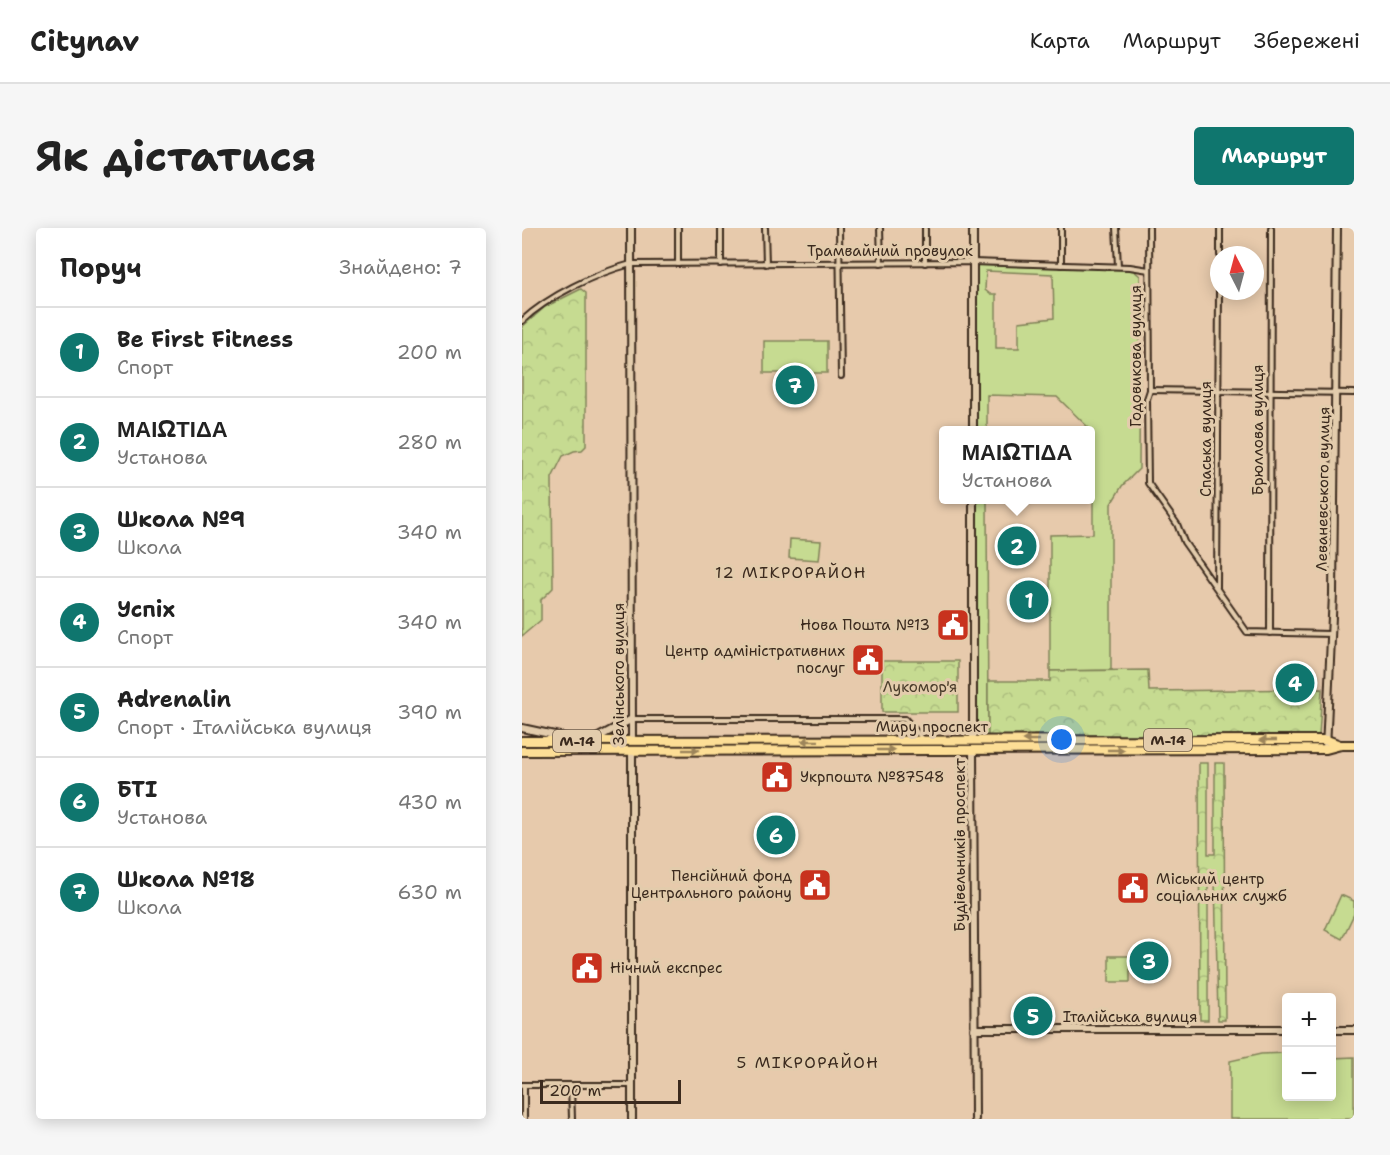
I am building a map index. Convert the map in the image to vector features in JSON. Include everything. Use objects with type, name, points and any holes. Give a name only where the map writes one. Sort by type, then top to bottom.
[{"type":"highway","name":"Миру проспект","points":[[522,741],[1327,740],[1341,745]]},
{"type":"highway","name":"Зелінського вулиця","points":[[632,741],[632,750]]},
{"type":"highway","name":"Будівельників проспект","points":[[973,741],[973,750]]},
{"type":"highway","name":"Миру проспект","points":[[522,751],[1326,749],[1341,745],[1354,745]]},
{"type":"street","name":"Зелінського вулиця","points":[[631,228],[632,741]]},
{"type":"street","points":[[678,228],[678,264]]},
{"type":"street","points":[[721,228],[721,264]]},
{"type":"street","points":[[765,228],[766,264]]},
{"type":"street","points":[[839,228],[841,376]]},
{"type":"street","points":[[880,228],[881,263]]},
{"type":"street","points":[[925,228],[925,263]]},
{"type":"street","points":[[973,228],[973,426]]},
{"type":"street","points":[[1061,228],[1061,265]]},
{"type":"street","points":[[1116,228],[1118,267]]},
{"type":"street","name":"Годовикова вулиця","points":[[1149,228],[1148,483],[1177,525],[1184,542],[1217,587]]},
{"type":"street","points":[[1220,228],[1220,246]]},
{"type":"street","name":"Брюллова вулиця","points":[[1270,633],[1271,228]]},
{"type":"street","name":"Леваневського вулиця","points":[[1326,749],[1331,634],[1337,228]]},
{"type":"street","name":"Трамвайний провулок","points":[[522,321],[555,297],[598,275],[631,264],[973,262],[1149,270]]},
{"type":"street","name":"Спаська вулиця","points":[[1217,587],[1219,300]]},
{"type":"street","points":[[1150,390],[1354,393]]},
{"type":"street","name":"Будівельників проспект","points":[[973,504],[973,741]]},
{"type":"street","points":[[1217,587],[1247,632],[1331,634]]},
{"type":"street","points":[[592,741],[632,719],[905,719],[924,741]]},
{"type":"street","points":[[522,728],[582,741]]},
{"type":"street","name":"Зелінського вулиця","points":[[632,750],[632,1119]]},
{"type":"street","name":"Будівельників проспект","points":[[973,750],[975,1119]]},
{"type":"street","name":"Італійська вулиця","points":[[974,1029],[1282,1029]]},
{"type":"street","points":[[1336,1030],[1354,1030]]},
{"type":"street","points":[[524,1119],[523,1085],[632,1085]]},
{"type":"street","points":[[571,1085],[572,1119]]},
{"type":"green space","points":[[976,265],[1130,270],[1140,276],[1139,469],[1122,486],[1111,504],[1111,670],[1113,670],[1050,671],[1050,535],[1093,534],[1095,426],[1087,426],[1057,397],[987,395],[987,426],[976,426]],"holes":[[[986,271],[1053,274],[1054,318],[1019,322],[1019,348],[996,348],[996,294],[990,294],[985,290]]]},
{"type":"green space","points":[[581,289],[586,293],[586,446],[582,450],[563,456],[552,478],[553,588],[541,600],[541,620],[522,636],[522,327],[545,307]]},
{"type":"green space","points":[[764,341],[827,341],[827,373],[764,373]]},
{"type":"green space","points":[[976,504],[987,504],[988,737],[976,737]]},
{"type":"green space","points":[[790,539],[821,541],[819,560],[789,558]]},
{"type":"green space","name":"Лукомор'я","points":[[882,661],[958,661],[958,712],[882,712]]},
{"type":"green space","points":[[1148,670],[1149,691],[1322,689],[1319,736],[1034,735],[1033,737],[988,737],[988,681],[1050,681],[1050,671]]},
{"type":"green space","points":[[1199,763],[1208,763],[1208,854],[1215,854],[1215,763],[1224,763],[1225,1020],[1218,1020],[1215,878],[1208,878],[1208,1020],[1200,1020]]},
{"type":"green space","points":[[1341,895],[1354,901],[1354,914],[1342,939],[1325,930]]},
{"type":"green space","points":[[1109,956],[1130,956],[1130,982],[1109,982]]},
{"type":"green space","points":[[1282,1053],[1282,1101],[1336,1101],[1336,1058],[1354,1057],[1354,1119],[1230,1119],[1230,1061],[1261,1054]]},
{"type":"place","name":"Школа №18","points":[[795,385]]},
{"type":"place","name":"ΜΑΙΩΤΙΔΑ","points":[[1017,546]]},
{"type":"place","name":"Be First Fitness","points":[[1029,600]]},
{"type":"place","name":"Нова Пошта №13","points":[[953,625]]},
{"type":"place","name":"Центр адміністративних послуг","points":[[868,660]]},
{"type":"place","name":"Успіх","points":[[1295,683]]},
{"type":"place","name":"Укрпошта №87548","points":[[777,777]]},
{"type":"place","name":"БТІ","points":[[776,835]]},
{"type":"place","name":"Пенсійний фонд Центрального району","points":[[815,885]]},
{"type":"place","name":"Міський центр соціальних служб","points":[[1133,888]]},
{"type":"place","name":"Школа №9","points":[[1149,961]]},
{"type":"place","name":"Нічний експрес","points":[[587,968]]},
{"type":"place","name":"Adrenalin","points":[[1033,1016]]},
{"type":"district","name":"12 МІКРОРАЙОН","points":[[791,572]]},
{"type":"district","name":"5 МІКРОРАЙОН","points":[[808,1062]]}]
